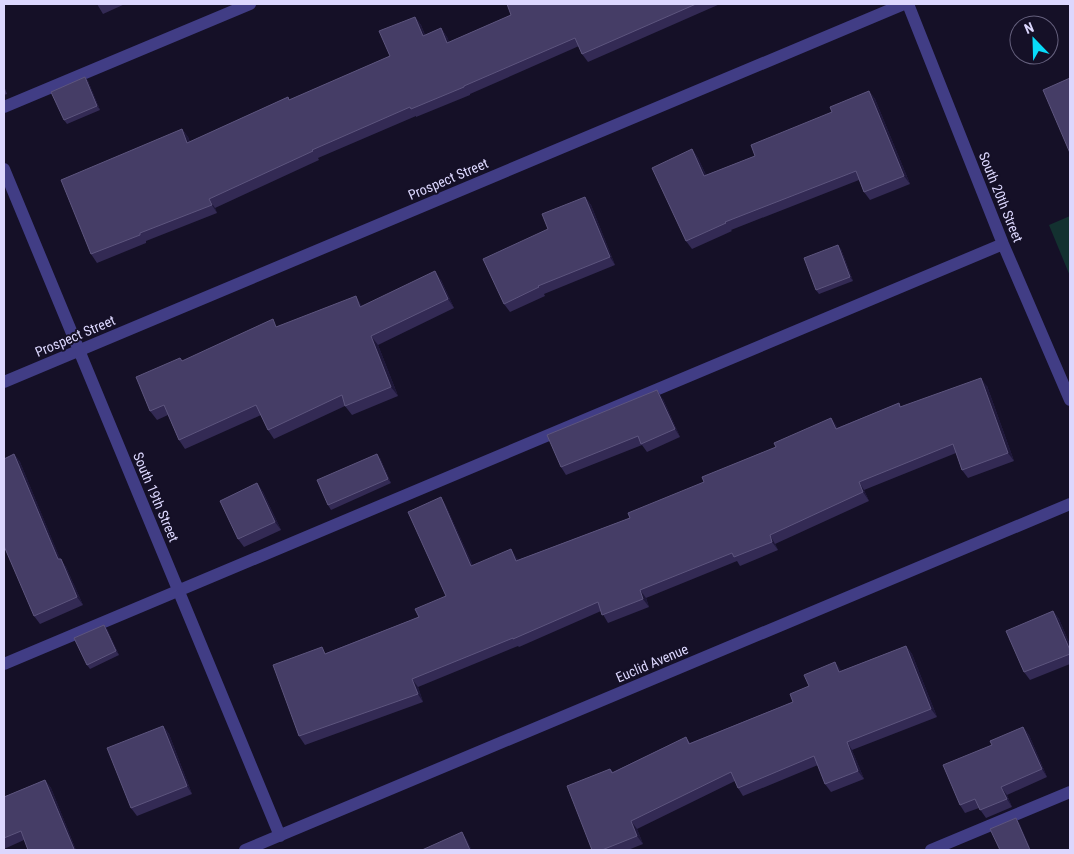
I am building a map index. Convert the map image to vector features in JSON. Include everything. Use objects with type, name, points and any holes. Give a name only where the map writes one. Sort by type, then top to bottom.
[{"type":"street","points":[[4,107],[250,4]]},
{"type":"street","name":"South 20th Street","points":[[906,4],[1003,244],[1070,400]]},
{"type":"street","name":"Prospect Street","points":[[4,382],[906,4]]},
{"type":"street","name":"South 19th Street","points":[[4,169],[280,836]]},
{"type":"street","points":[[4,664],[1003,244]]},
{"type":"street","name":"Euclid Avenue","points":[[246,850],[1070,504]]},
{"type":"street","points":[[932,850],[1070,792]]},
{"type":"green space","points":[[1070,216],[1070,276],[1049,225]]},
{"type":"building","points":[[507,4],[696,4],[582,54],[575,38],[464,87],[411,109],[410,107],[312,150],[209,199],[212,205],[91,254],[61,180],[182,129],[187,143],[288,97],[289,100],[390,56],[379,31],[415,17],[423,36],[441,28],[447,43],[511,15]]},
{"type":"building","points":[[85,77],[97,106],[64,120],[51,92]]},
{"type":"building","points":[[1070,78],[1070,153],[1043,90]]},
{"type":"building","points":[[869,91],[904,176],[864,192],[856,171],[725,222],[686,241],[652,168],[692,149],[704,176],[755,156],[751,145],[832,112],[830,107]]},
{"type":"building","points":[[585,197],[610,257],[538,286],[504,304],[483,259],[548,229],[542,214]]},
{"type":"building","points":[[838,245],[850,277],[816,290],[804,258]]},
{"type":"building","points":[[435,271],[448,299],[371,336],[391,387],[345,406],[342,395],[268,430],[256,405],[179,440],[164,405],[150,411],[136,377],[180,358],[182,361],[273,319],[276,327],[356,296],[360,307]]},
{"type":"building","points":[[981,378],[1008,453],[962,470],[953,444],[859,482],[863,492],[770,535],[772,542],[734,557],[732,553],[640,590],[643,599],[602,615],[598,602],[513,639],[412,679],[418,694],[299,736],[273,665],[322,647],[325,654],[419,617],[415,609],[446,596],[408,512],[441,497],[471,566],[511,549],[516,561],[630,518],[628,513],[704,482],[702,477],[776,447],[774,443],[831,418],[836,429],[899,403],[900,407]]},
{"type":"building","points":[[657,390],[675,429],[641,444],[638,436],[561,467],[547,435]]},
{"type":"building","points":[[14,454],[58,559],[61,559],[77,597],[34,616],[4,546],[4,459]]},
{"type":"building","points":[[377,454],[388,479],[328,505],[317,480]]},
{"type":"building","points":[[257,483],[275,522],[238,539],[220,501]]},
{"type":"building","points":[[1053,611],[1070,654],[1024,672],[1006,631]]},
{"type":"building","points":[[104,625],[116,651],[87,665],[74,638]]},
{"type":"building","points":[[906,646],[931,709],[847,742],[858,771],[825,784],[814,756],[738,788],[731,772],[631,821],[637,836],[602,850],[592,850],[567,786],[610,769],[612,773],[686,737],[689,744],[793,702],[790,694],[809,686],[804,675],[835,662],[839,672]]},
{"type":"building","points":[[163,726],[187,786],[131,808],[107,748]]},
{"type":"building","points":[[1023,727],[1042,769],[1001,787],[1007,799],[980,810],[975,799],[960,805],[943,765],[992,745],[990,741]]},
{"type":"building","points":[[45,780],[74,849],[28,850],[21,831],[4,838],[4,797]]},
{"type":"building","points":[[1016,818],[1030,850],[1000,850],[990,829]]},
{"type":"building","points":[[462,832],[470,850],[422,850]]}]
